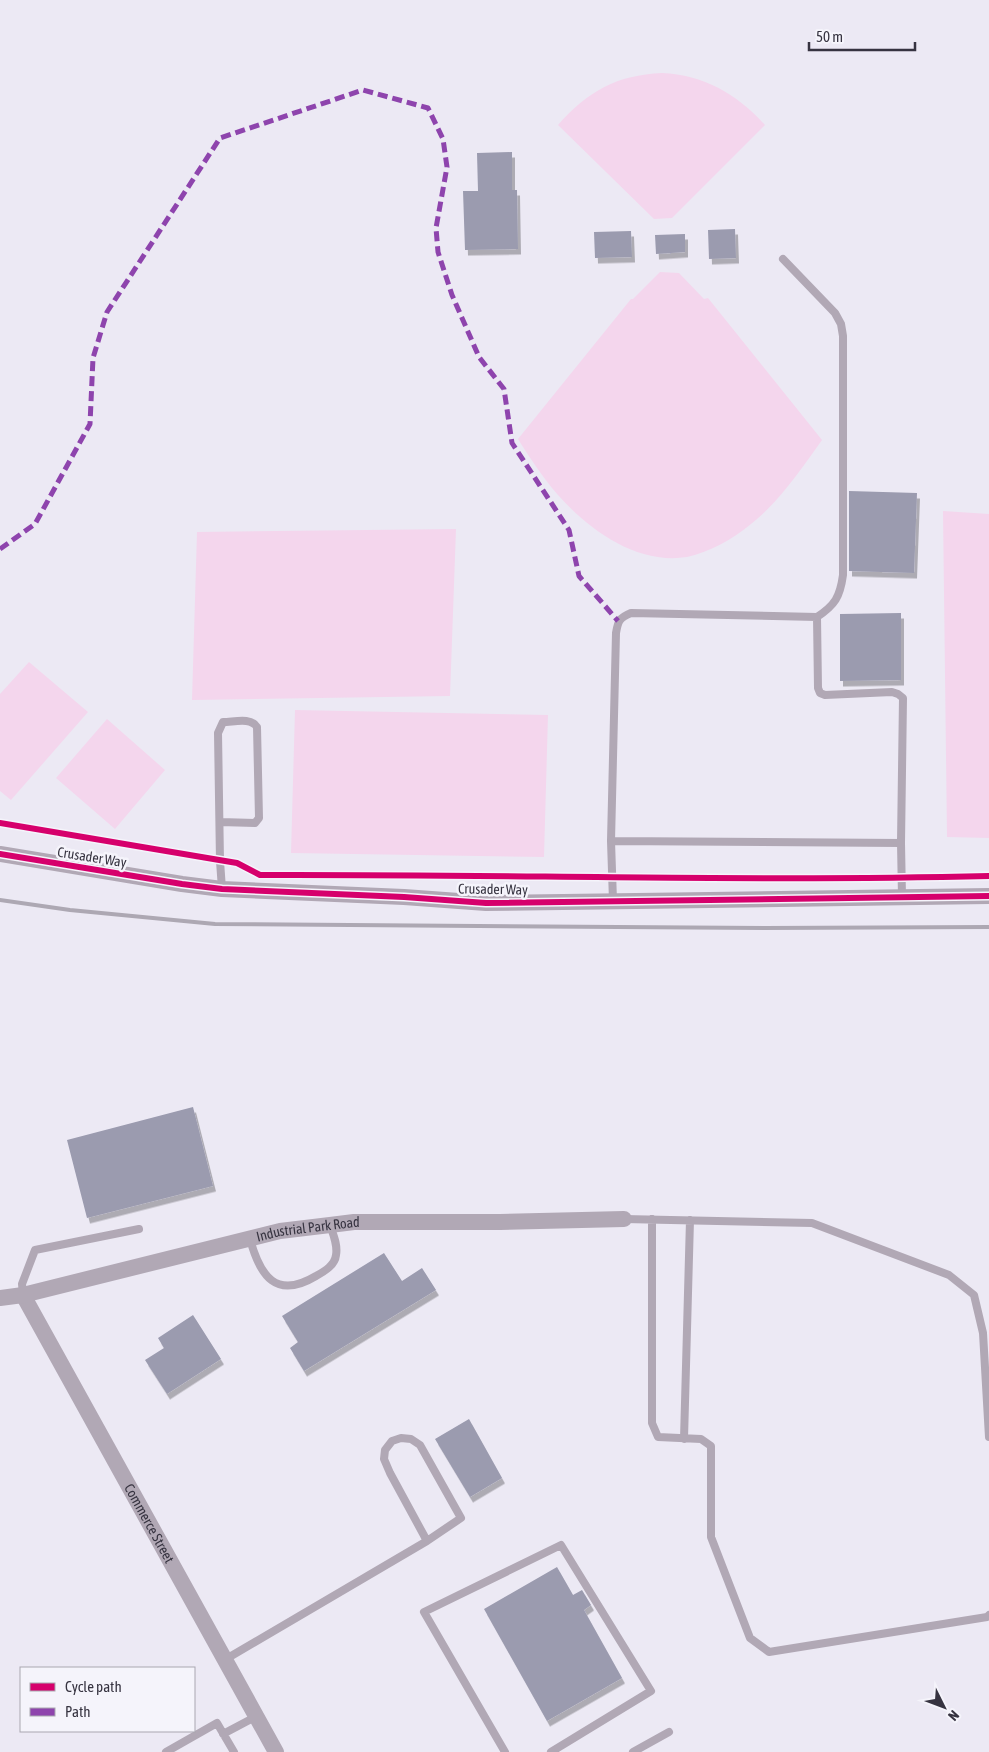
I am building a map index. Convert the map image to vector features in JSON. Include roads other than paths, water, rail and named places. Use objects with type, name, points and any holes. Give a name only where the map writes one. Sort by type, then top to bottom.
[{"type":"street","name":"Crusader Way","points":[[0,854],[222,889],[404,897],[486,903],[989,896]]},
{"type":"street","name":"Industrial Park Road","points":[[0,1298],[280,1231],[354,1222],[500,1222],[624,1219]]},
{"type":"street","name":"Commerce Street","points":[[23,1294],[276,1752]]},
{"type":"lane","points":[[612,901],[611,841],[616,633],[618,621],[631,613],[817,617],[829,609],[837,600],[841,590],[843,576],[843,336],[841,324],[836,313],[783,259]]},
{"type":"lane","points":[[817,617],[818,688],[820,693],[825,695],[892,692],[902,698],[902,897]]},
{"type":"lane","points":[[220,822],[255,822],[259,818],[257,728],[255,723],[249,721],[223,722],[218,733],[220,822],[222,889]]},
{"type":"lane","points":[[611,841],[901,843]]},
{"type":"lane","points":[[624,1219],[812,1223],[949,1275],[974,1295],[983,1332],[989,1437]]},
{"type":"lane","points":[[652,1220],[652,1423],[658,1438],[701,1439],[711,1446],[711,1537],[750,1638],[769,1652],[989,1615]]},
{"type":"lane","points":[[684,1439],[690,1220]]},
{"type":"lane","points":[[250,1239],[257,1263],[274,1282],[285,1286],[298,1285],[326,1271],[334,1261],[337,1253],[336,1241],[330,1225]]},
{"type":"lane","points":[[23,1294],[22,1284],[35,1250],[139,1229]]},
{"type":"lane","points":[[226,1659],[427,1540],[460,1518],[420,1445],[411,1438],[392,1440],[385,1450],[384,1459],[427,1540]]},
{"type":"lane","points":[[505,1752],[424,1612],[561,1545],[651,1691],[551,1752]]},
{"type":"lane","points":[[223,1734],[257,1716]]},
{"type":"lane","points":[[166,1752],[217,1723],[234,1752]]},
{"type":"lane","points":[[633,1752],[669,1732]]},
{"type":"railway","points":[[0,900],[70,910],[215,924],[764,928],[989,927]]}]
